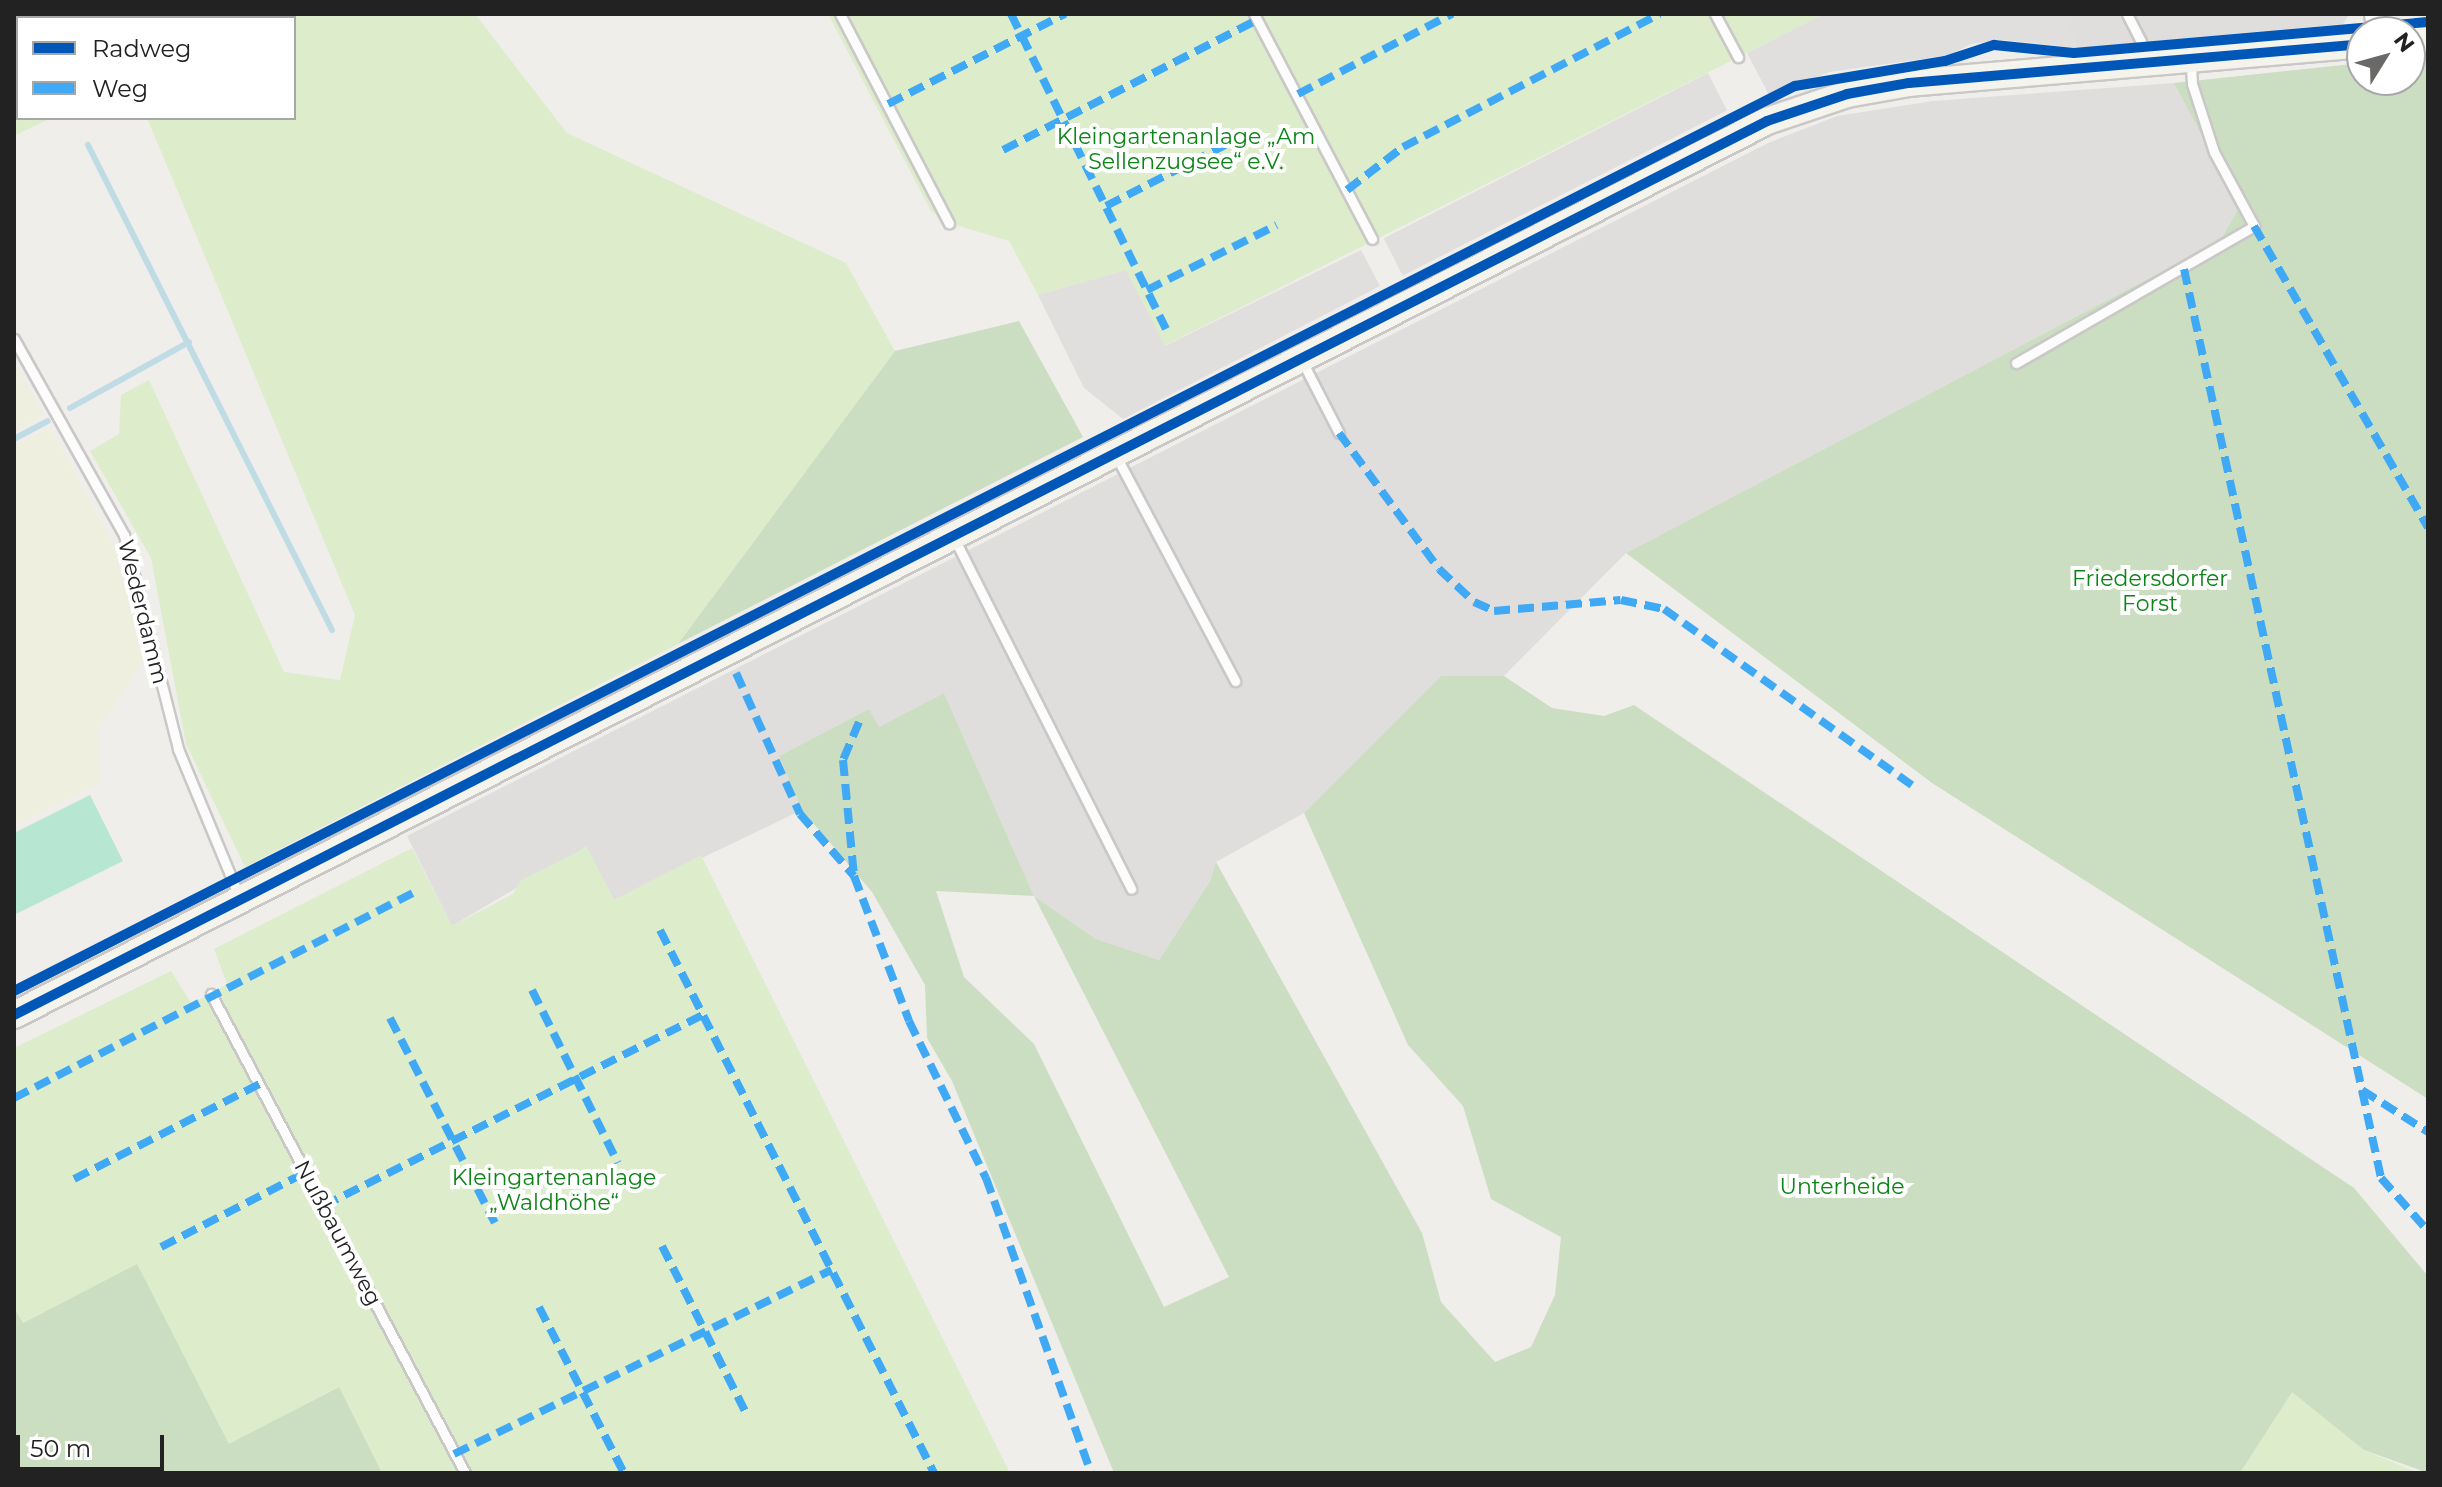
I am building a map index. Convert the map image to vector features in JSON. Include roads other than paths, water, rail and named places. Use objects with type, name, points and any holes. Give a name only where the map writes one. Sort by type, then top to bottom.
[{"type":"main road","points":[[14,1015],[1679,165],[1804,107],[1909,83],[2346,45]]},
{"type":"lane","points":[[840,14],[949,223]]},
{"type":"lane","points":[[1254,14],[1372,239]]},
{"type":"lane","points":[[1715,14],[1738,57]]},
{"type":"lane","points":[[2127,14],[2141,42],[2143,63]]},
{"type":"lane","points":[[2016,363],[2254,226],[2214,152],[2192,84],[2191,59]]},
{"type":"lane","name":"Wederdamm","points":[[14,339],[124,535],[178,749],[241,899]]},
{"type":"lane","points":[[1301,359],[1339,433]]},
{"type":"lane","points":[[1114,453],[1235,681]]},
{"type":"lane","points":[[952,535],[1131,889]]},
{"type":"lane","name":"Nußbaumweg","points":[[211,994],[465,1473]]},
{"type":"waterway","points":[[88,145],[332,630]]},
{"type":"waterway","points":[[70,408],[189,342]]},
{"type":"waterway","points":[[14,439],[48,421]]},
{"type":"park label","name":"Kleingartenanlage „Am Sellenzugsee“ e.V.","points":[[1186,148]]},
{"type":"park label","name":"Friedersdorfer Forst","points":[[2150,590]]},
{"type":"park label","name":"Unterheide","points":[[1842,1187]]},
{"type":"park label","name":"Kleingartenanlage „Waldhöhe“","points":[[554,1190]]}]
